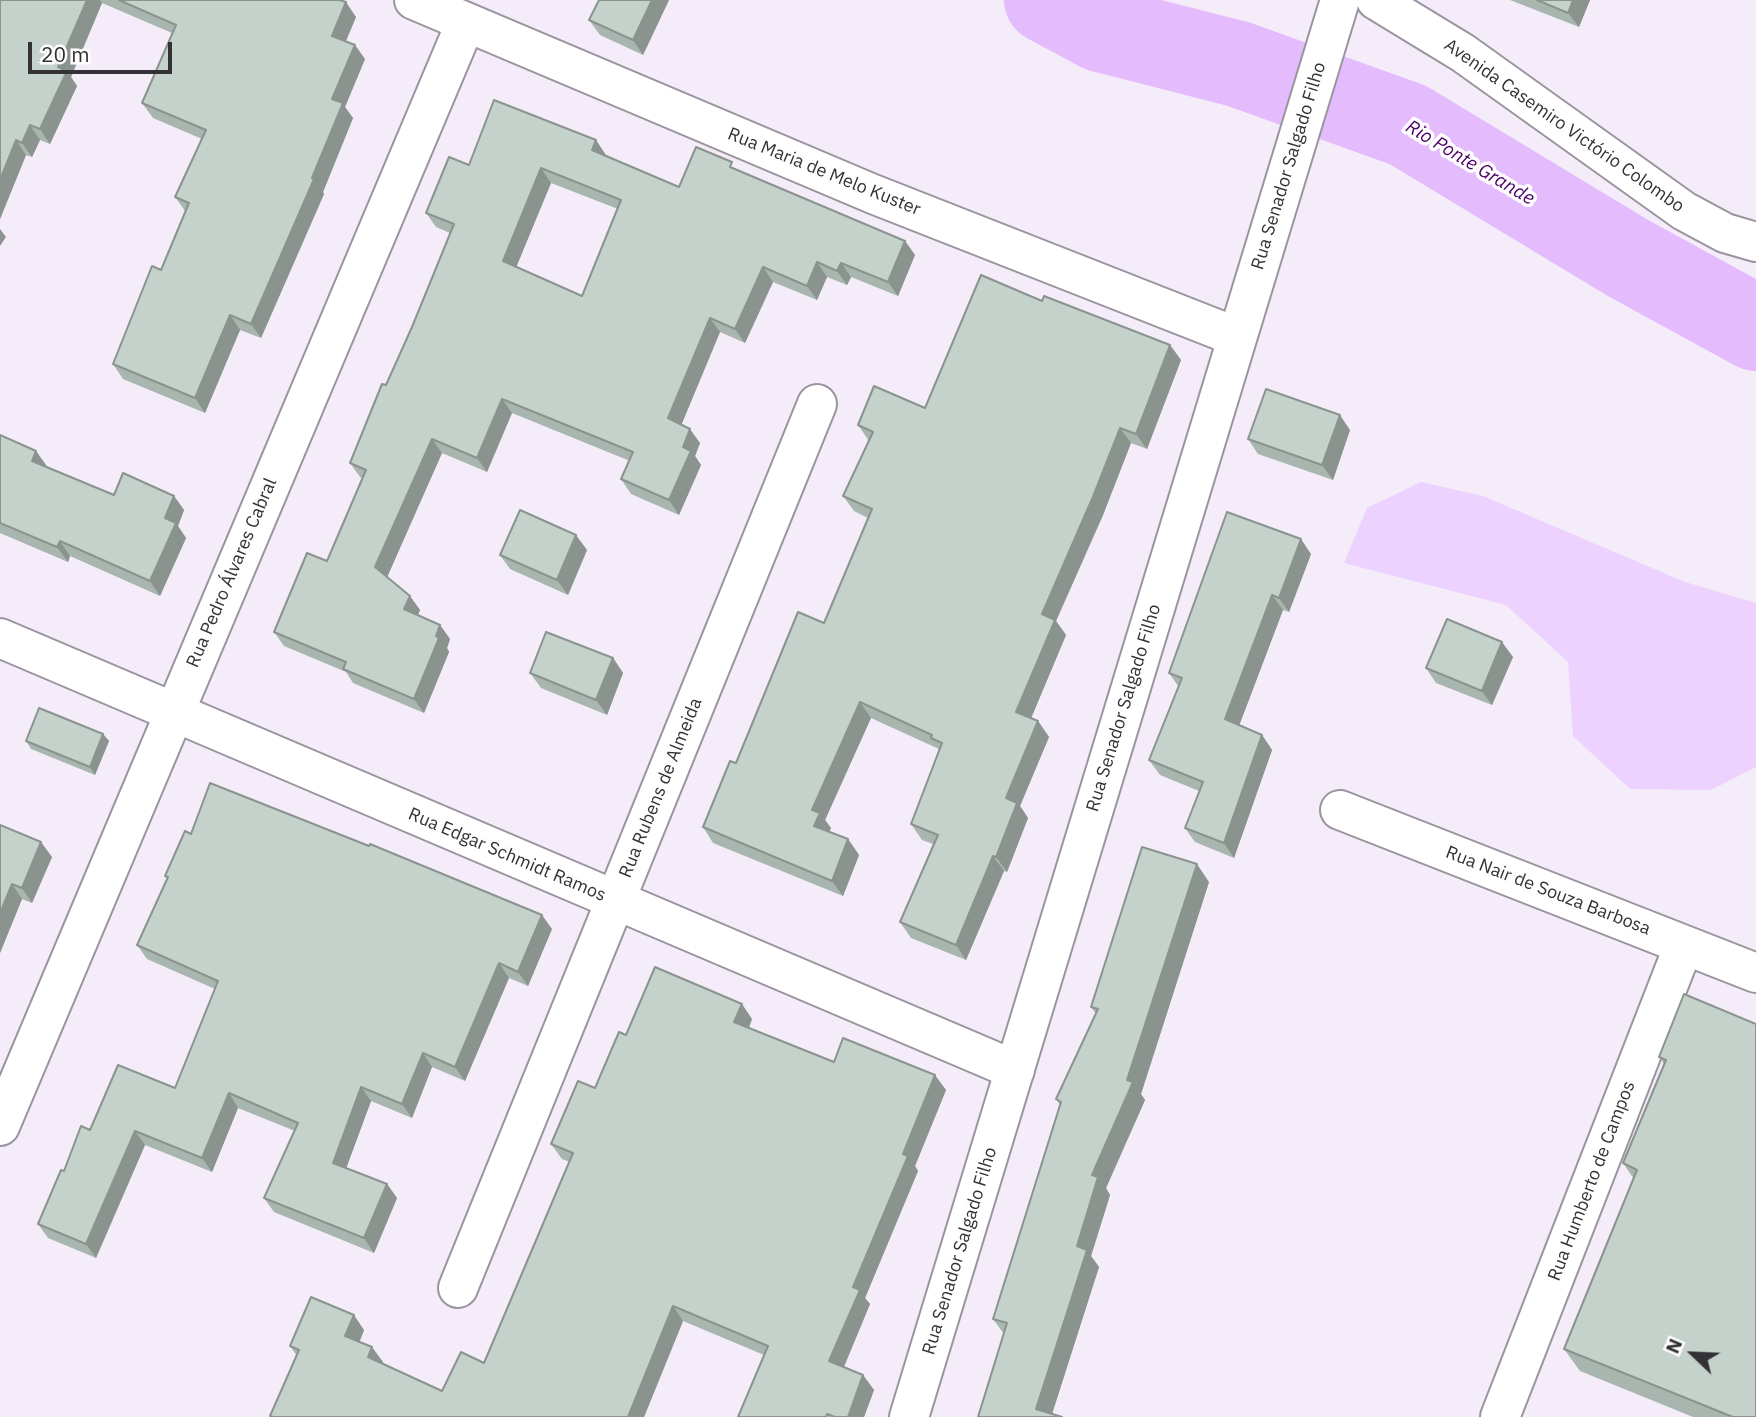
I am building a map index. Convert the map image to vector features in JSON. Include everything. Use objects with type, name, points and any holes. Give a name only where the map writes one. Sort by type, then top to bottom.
[{"type":"street","name":"Rua Maria de Melo Kuster","points":[[414,0],[873,194],[1237,337]]},
{"type":"street","name":"Avenida Casemiro Victório Colombo","points":[[1376,0],[1463,53],[1684,211],[1725,233],[1756,242]]},
{"type":"street","name":"Rua Senador Salgado Filho","points":[[909,1417],[1336,12]]},
{"type":"street","name":"Rua Pedro Álvares Cabral","points":[[0,1126],[466,22]]},
{"type":"street","name":"Rua Rubens de Almeida","points":[[458,1288],[817,404]]},
{"type":"street","name":"Rua Edgar Schmidt Ramos","points":[[0,638],[1014,1070]]},
{"type":"street","name":"Rua Nair de Souza Barbosa","points":[[1340,810],[1756,974]]},
{"type":"street","name":"Rua Humberto de Campos","points":[[1500,1417],[1684,945]]},
{"type":"shaded area","points":[[1421,482],[1483,496],[1685,582],[1756,603],[1756,767],[1711,790],[1630,789],[1573,736],[1568,662],[1506,605],[1344,563],[1367,508]]},
{"type":"building","points":[[0,0],[87,0],[58,67],[67,71],[40,129],[30,125],[22,143],[16,140],[0,180]]},
{"type":"building","points":[[119,0],[340,0],[346,2],[332,36],[355,45],[332,99],[343,103],[312,178],[314,179],[251,324],[230,315],[195,398],[113,364],[152,266],[161,270],[189,203],[175,197],[206,130],[142,103],[176,25]]},
{"type":"building","points":[[599,0],[652,0],[633,40],[589,20]]},
{"type":"building","points":[[1537,0],[1573,0],[1568,13]]},
{"type":"building","points":[[494,100],[596,140],[592,150],[679,187],[696,147],[732,162],[730,167],[905,241],[888,282],[841,263],[837,271],[817,262],[807,286],[763,267],[735,329],[710,318],[668,418],[690,429],[683,447],[691,451],[669,500],[621,479],[633,452],[502,399],[477,458],[432,439],[375,567],[410,596],[404,609],[440,625],[436,636],[439,638],[414,699],[343,669],[346,662],[274,632],[307,553],[327,561],[366,470],[350,463],[382,384],[386,385],[412,327],[454,224],[426,213],[449,157],[469,165]],"holes":[[[541,168],[621,200],[582,296],[503,261]]]},
{"type":"building","points":[[981,275],[1042,301],[1044,296],[1170,345],[1136,434],[1120,428],[1042,614],[1055,620],[1016,712],[1038,721],[1006,798],[1017,803],[956,945],[900,922],[938,835],[911,824],[942,743],[931,738],[932,735],[860,702],[812,810],[820,813],[814,826],[848,839],[832,881],[703,827],[730,761],[736,763],[798,612],[824,623],[872,509],[843,496],[873,432],[858,425],[874,386],[925,408]]},
{"type":"building","points":[[1266,389],[1340,415],[1322,465],[1248,439]]},
{"type":"building","points":[[0,435],[36,451],[32,461],[114,495],[123,473],[174,496],[165,518],[176,523],[150,581],[60,541],[57,547],[0,523]]},
{"type":"building","points":[[520,510],[576,535],[557,580],[500,555]]},
{"type":"building","points":[[1227,512],[1301,539],[1279,598],[1272,595],[1225,719],[1262,735],[1224,843],[1185,828],[1203,782],[1149,760],[1182,678],[1169,673]]},
{"type":"building","points":[[1447,619],[1502,642],[1482,691],[1426,668]]},
{"type":"building","points":[[546,632],[613,658],[596,700],[530,673]]},
{"type":"building","points":[[39,708],[103,734],[90,767],[26,741]]},
{"type":"building","points":[[210,783],[369,846],[370,844],[542,915],[518,972],[499,963],[455,1067],[423,1053],[402,1104],[361,1087],[333,1163],[387,1184],[364,1238],[264,1198],[298,1123],[229,1093],[202,1158],[135,1131],[86,1244],[38,1224],[61,1170],[64,1171],[81,1126],[90,1130],[118,1065],[175,1088],[218,981],[137,945],[168,877],[165,876],[185,831],[191,834]]},
{"type":"building","points":[[0,825],[41,842],[22,888],[12,884],[0,913]]},
{"type":"building","points":[[1142,847],[1197,864],[1127,1080],[1133,1082],[1092,1175],[1098,1177],[1077,1246],[1087,1250],[1036,1409],[1062,1417],[978,1417],[1007,1323],[993,1319],[1061,1102],[1056,1099],[1098,1009],[1091,1007]]},
{"type":"building","points":[[655,967],[742,1004],[734,1022],[834,1062],[843,1038],[935,1075],[903,1154],[908,1156],[853,1287],[860,1290],[829,1361],[863,1375],[848,1417],[827,1414],[826,1417],[738,1417],[768,1346],[673,1306],[628,1417],[270,1416],[299,1350],[290,1346],[311,1297],[354,1315],[345,1336],[372,1347],[368,1357],[442,1391],[461,1352],[484,1363],[573,1153],[551,1144],[578,1081],[595,1088],[619,1032],[626,1035]]},
{"type":"building","points":[[1684,994],[1756,1024],[1756,1417],[1733,1417],[1564,1349],[1637,1170],[1623,1163],[1666,1060],[1659,1057]]},
{"type":"waterway","name":"Rio Ponte Grande","points":[[1047,0],[1101,29],[1238,64],[1408,125],[1628,258],[1756,328]]}]
